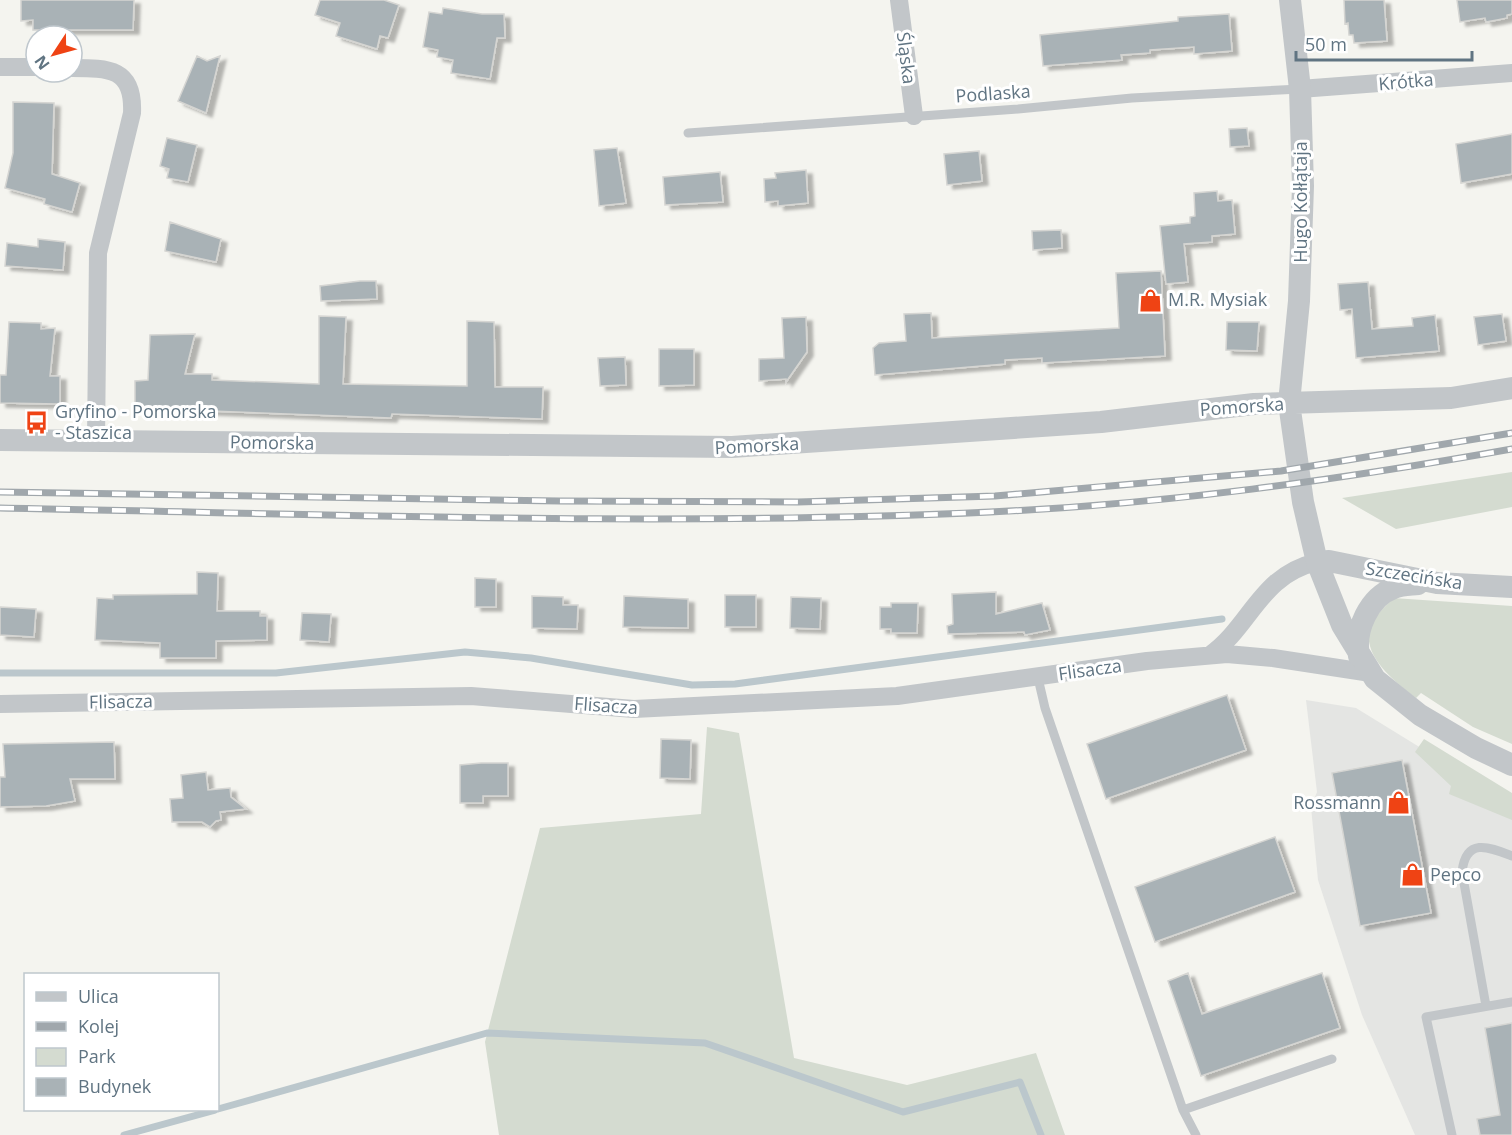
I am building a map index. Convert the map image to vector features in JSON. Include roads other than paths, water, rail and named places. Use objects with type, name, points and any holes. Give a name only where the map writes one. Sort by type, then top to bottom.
[{"type":"street","name":"Śląska","points":[[899,0],[914,116]]},
{"type":"street","name":"Hugo Kołłątaja","points":[[1290,0],[1300,89],[1303,186],[1302,254],[1288,403],[1303,502],[1317,562]]},
{"type":"street","points":[[0,67],[24,67]]},
{"type":"street","points":[[84,69],[111,70],[126,79],[133,95],[132,113],[98,253],[96,441]]},
{"type":"street","name":"Krótka","points":[[1300,89],[1512,73]]},
{"type":"street","name":"Pomorska","points":[[0,440],[732,447],[1101,422],[1222,406],[1452,398],[1512,388]]},
{"type":"street","name":"Szczecińska","points":[[1317,562],[1329,561],[1437,583],[1512,587]]},
{"type":"street","points":[[1210,655],[1229,640],[1261,596],[1292,572],[1317,562],[1331,602],[1365,664],[1420,715],[1456,737],[1512,765]]},
{"type":"street","points":[[1365,664],[1358,642],[1363,621],[1380,595],[1400,586],[1437,583]]},
{"type":"street","name":"Flisacza","points":[[0,704],[471,696],[634,709],[897,696],[1210,655],[1365,664]]},
{"type":"lane","name":"Podlaska","points":[[688,133],[1132,98],[1300,89]]},
{"type":"lane","points":[[1038,678],[1045,708],[1183,1110],[1196,1135]]},
{"type":"lane","points":[[1486,1006],[1462,872],[1463,861],[1469,852],[1479,846],[1490,847],[1512,856]]},
{"type":"lane","points":[[1452,1135],[1426,1017],[1512,1002]]},
{"type":"lane","points":[[1183,1110],[1332,1059]]},
{"type":"waterway","points":[[0,673],[276,673],[465,652],[531,658],[692,685],[735,684],[1222,619]]},
{"type":"waterway","points":[[219,1109],[487,1033],[705,1043],[903,1112],[1020,1082],[1041,1135]]},
{"type":"waterway","points":[[124,1135],[211,1111]]},
{"type":"railway","points":[[0,492],[560,501],[798,502],[995,496],[1281,471],[1512,433]]},
{"type":"railway","points":[[0,508],[619,519],[743,519],[990,512],[1187,497],[1382,471],[1512,449]]},
{"type":"place","name":"M.R. Mysiak","points":[[1150,300]]},
{"type":"place","name":"Gryfino - Pomorska - Staszica","points":[[37,422]]},
{"type":"place","name":"Rossmann","points":[[1399,803]]},
{"type":"place","name":"Pepco","points":[[1412,875]]}]
